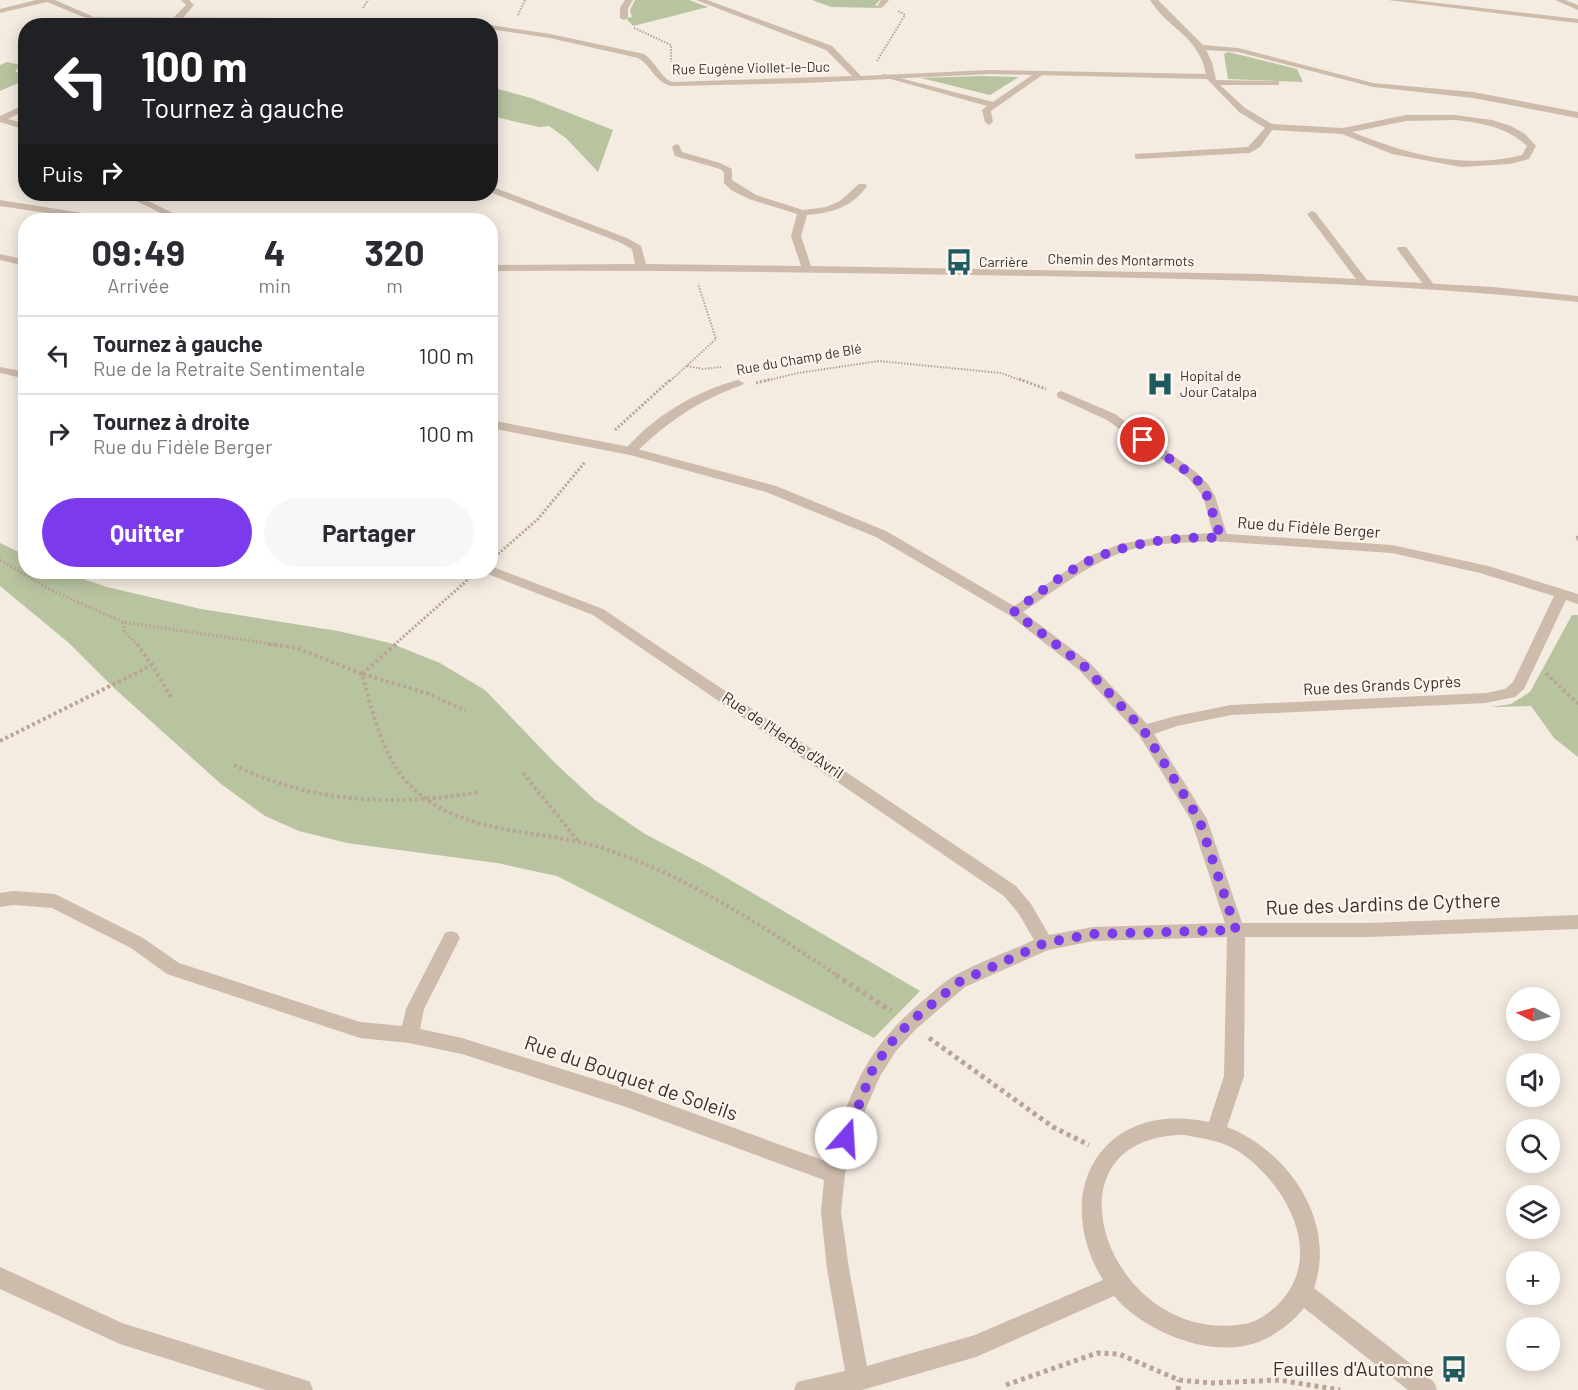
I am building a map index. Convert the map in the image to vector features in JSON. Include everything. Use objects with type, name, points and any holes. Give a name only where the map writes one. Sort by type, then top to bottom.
[{"type":"street","points":[[0,11],[47,0],[86,18]]},
{"type":"street","points":[[178,18],[190,4],[185,0]]},
{"type":"street","points":[[624,18],[624,8],[628,0]]},
{"type":"street","points":[[700,0],[829,48],[863,77]]},
{"type":"street","points":[[1154,0],[1159,8],[1201,47],[1208,62],[1211,79],[1242,110],[1270,127],[1343,131],[1407,118],[1452,118],[1493,123],[1518,132],[1532,146],[1526,157],[1510,161],[1461,164],[1395,152],[1343,131]]},
{"type":"street","points":[[1392,0],[1578,21]]},
{"type":"street","points":[[1559,0],[1578,8]]},
{"type":"street","name":"Rue Eugène Viollet-le-Duc","points":[[498,28],[550,36],[641,56],[648,59],[658,78],[664,83],[806,81],[989,72],[1276,83]]},
{"type":"street","points":[[1201,47],[1238,50],[1373,85],[1473,95],[1578,115]]},
{"type":"street","points":[[989,122],[986,110],[1041,74]]},
{"type":"street","name":"Rue Eugène Viollet-le-Duc","points":[[884,76],[994,105]]},
{"type":"street","points":[[0,119],[18,110]]},
{"type":"street","points":[[0,119],[18,125]]},
{"type":"street","points":[[1138,156],[1250,150],[1257,145],[1270,127]]},
{"type":"street","points":[[676,147],[678,154],[687,158],[723,166],[729,171],[727,181],[733,189],[748,196],[788,206],[802,213],[825,211],[847,202],[857,194],[862,186]]},
{"type":"street","points":[[498,192],[623,240],[637,248],[641,267]]},
{"type":"street","points":[[142,201],[168,213]]},
{"type":"street","points":[[0,203],[64,213]]},
{"type":"street","points":[[802,213],[802,221],[796,236],[807,269]]},
{"type":"street","points":[[1312,214],[1363,282]]},
{"type":"street","points":[[1402,249],[1430,286]]},
{"type":"street","points":[[0,257],[18,261]]},
{"type":"street","name":"Chemin des Montarmots","points":[[498,268],[692,267],[1261,277],[1430,286],[1578,299]]},
{"type":"street","points":[[0,370],[18,374]]},
{"type":"street","name":"Rue du Champ de Blé","points":[[630,451],[678,408],[710,392],[738,383]]},
{"type":"street","points":[[1061,395],[1111,417],[1192,475],[1209,496],[1221,538]]},
{"type":"street","points":[[498,425],[600,444],[695,466],[771,489],[881,534],[1014,612],[1084,666],[1144,731],[1199,819],[1236,930],[1234,1076],[1216,1131]]},
{"type":"street","name":"Rue du Fidèle Berger","points":[[1014,612],[1090,561],[1125,547],[1165,540],[1221,538],[1392,549],[1484,569],[1578,599]]},
{"type":"street","name":"Rue de l'Herbe d'Avril","points":[[498,573],[598,612],[669,658],[1010,891],[1025,909],[1045,943]]},
{"type":"street","name":"Rue des Grands Cyprès","points":[[1144,731],[1176,721],[1231,710],[1486,698],[1510,693],[1519,685],[1562,593]]},
{"type":"street","name":"Rue du Bouquet de Soleils","points":[[0,900],[14,898],[55,901],[137,944],[173,969],[360,1030],[409,1035],[462,1046],[626,1098],[835,1174]]},
{"type":"street","name":"Rue des Jardins de Cythere","points":[[858,1380],[837,1269],[831,1212],[835,1174],[851,1120],[872,1071],[889,1045],[909,1023],[959,982],[1045,943],[1093,934],[1236,930],[1369,930],[1578,922]]},
{"type":"street","points":[[409,1035],[415,1009],[451,938]]},
{"type":"street","points":[[1185,1126],[1216,1131],[1248,1146],[1276,1169],[1297,1197],[1310,1230],[1312,1263],[1302,1293],[1283,1318],[1253,1333],[1218,1337],[1181,1329],[1147,1311],[1118,1284],[1098,1250],[1090,1215],[1093,1182],[1109,1155],[1130,1138],[1156,1128],[1185,1126]]},
{"type":"street","points":[[0,1278],[120,1333],[302,1390]]},
{"type":"street","points":[[805,1390],[858,1380],[976,1346],[1118,1284]]},
{"type":"street","points":[[1302,1293],[1426,1390]]},
{"type":"path","points":[[863,77],[905,15],[883,3]]},
{"type":"path","points":[[498,553],[538,519],[600,444],[716,339],[692,267]]},
{"type":"path","name":"Rue du Champ de Blé","points":[[738,383],[748,385],[798,373],[879,361],[1001,373],[1061,395]]},
{"type":"path","points":[[687,366],[703,369],[725,367]]},
{"type":"path","points":[[0,560],[18,571]]},
{"type":"path","points":[[32,579],[51,590],[123,622],[297,648],[362,674],[411,687],[446,700],[466,711]]},
{"type":"path","points":[[362,674],[470,579]]},
{"type":"path","points":[[123,622],[124,632],[137,644],[171,697]]},
{"type":"path","points":[[1529,663],[1550,675],[1578,704]]},
{"type":"path","points":[[0,741],[152,665]]},
{"type":"path","points":[[362,674],[390,759],[417,792],[429,800],[455,815],[513,832],[580,842],[636,861],[707,897],[809,957],[909,1023],[1053,1127],[1109,1155]]},
{"type":"path","points":[[234,765],[270,782],[345,798],[429,800],[479,792]]},
{"type":"path","points":[[523,773],[580,842]]},
{"type":"path","points":[[1006,1385],[1097,1353],[1119,1354],[1179,1380],[1211,1383],[1279,1380],[1340,1390]]},
{"type":"path","points":[[1178,1390],[1179,1380]]},
{"type":"green space","points":[[635,0],[689,0],[708,7],[633,26],[626,18],[632,17],[630,10]]},
{"type":"green space","points":[[812,0],[880,0],[875,5],[883,8],[831,7]]},
{"type":"green space","points":[[1228,52],[1297,69],[1303,82],[1228,79],[1224,54]]},
{"type":"green space","points":[[7,62],[18,64],[15,71],[18,72],[18,83],[0,91],[0,65]]},
{"type":"green space","points":[[1019,77],[990,95],[921,78]]},
{"type":"green space","points":[[498,89],[531,98],[613,130],[598,172],[567,139],[549,126],[539,127],[498,118]]},
{"type":"green space","points":[[0,543],[18,552],[18,579],[84,579],[107,587],[201,609],[338,631],[390,643],[440,663],[485,690],[555,763],[595,800],[645,834],[708,867],[920,991],[874,1038],[557,876],[497,863],[347,843],[299,831],[265,816],[221,784],[115,689],[69,643],[0,586]]},
{"type":"green space","points":[[1572,615],[1578,615],[1578,757],[1554,738],[1531,706],[1491,707],[1511,704],[1530,692]]},
{"type":"place","name":"Carrière","points":[[959,262]]},
{"type":"place","name":"Hopital de Jour Catalpa","points":[[1160,384]]},
{"type":"place","name":"Feuilles d'Automne","points":[[1454,1369]]},
{"type":"route","points":[[846,1138],[851,1120],[872,1071],[889,1045],[909,1023],[959,982],[1007,958],[1045,943],[1093,934],[1236,930],[1199,819],[1144,731],[1084,666],[1014,612],[1090,561],[1125,547],[1165,540],[1221,538],[1209,496],[1204,487],[1192,475],[1143,440]]}]
